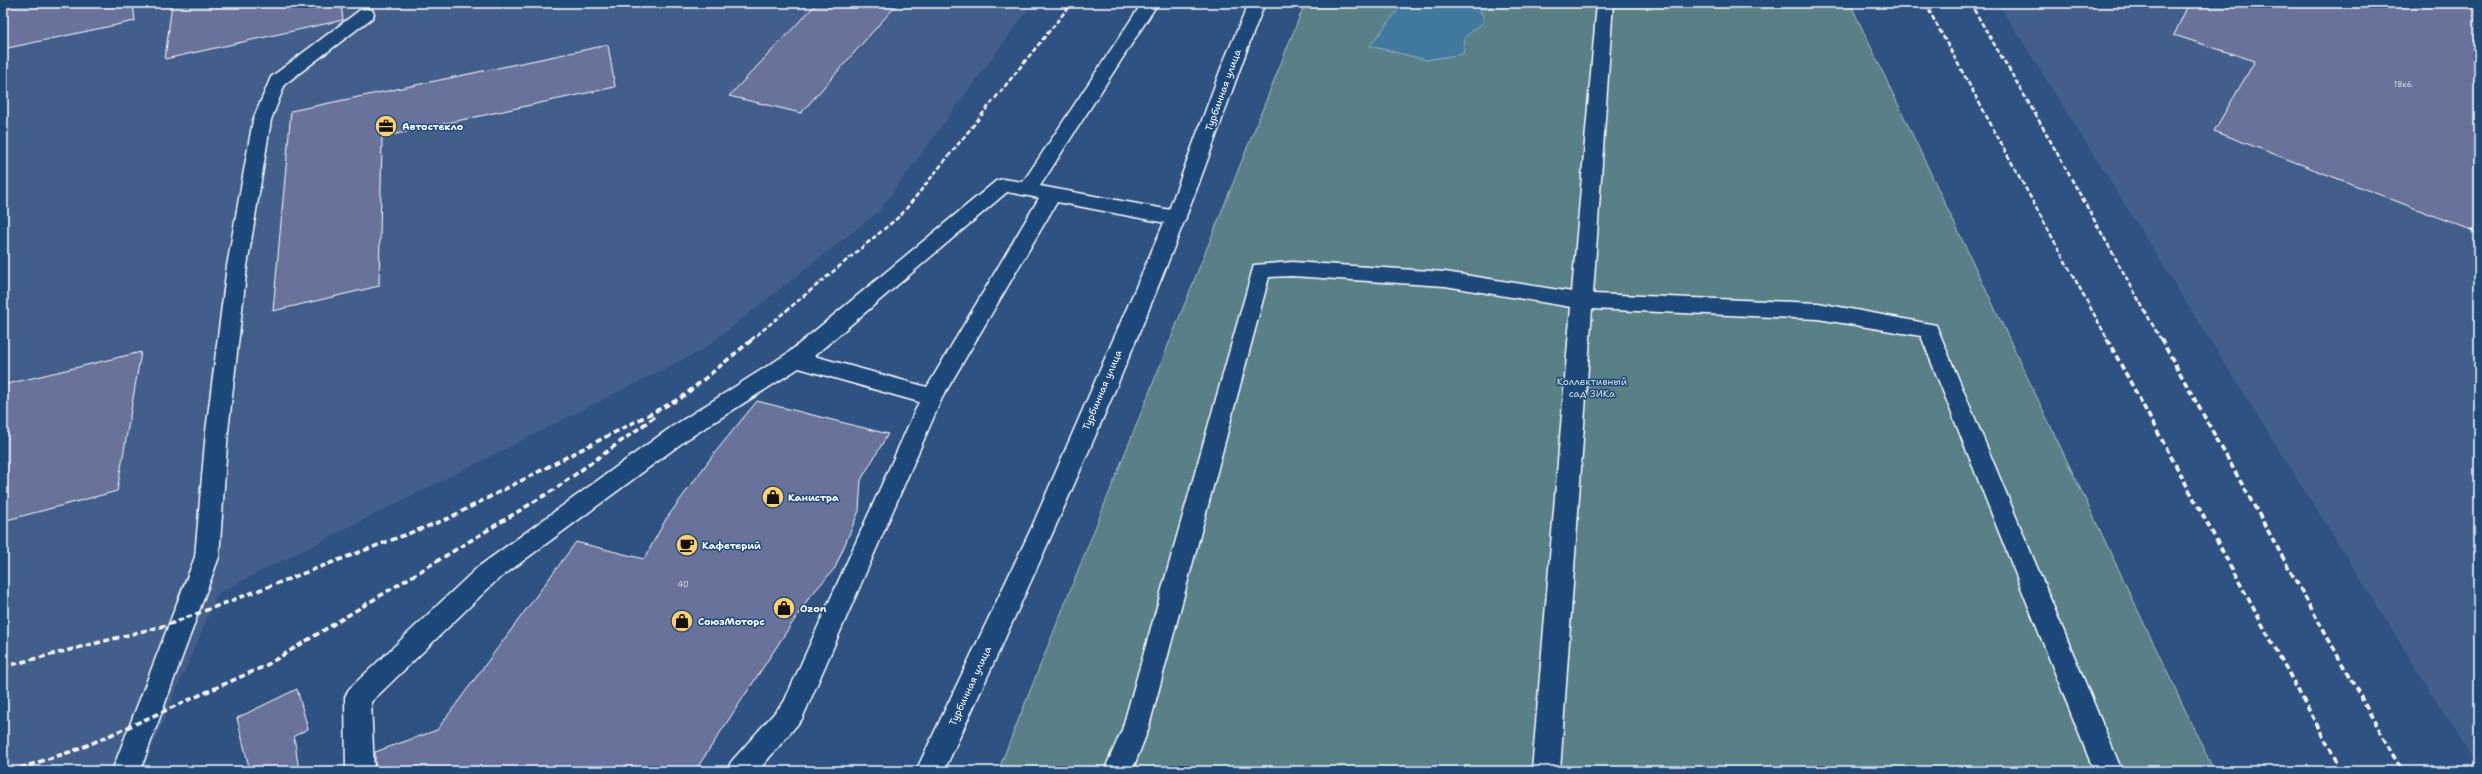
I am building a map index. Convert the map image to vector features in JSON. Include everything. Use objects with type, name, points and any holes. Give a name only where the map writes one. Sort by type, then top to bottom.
[{"type":"main road","points":[[1028,189],[1150,3]]},
{"type":"main road","name":"Турбинная улица","points":[[930,771],[1043,529],[1176,218],[1232,63],[1257,3]]},
{"type":"main road","points":[[1546,771],[1605,3]]},
{"type":"main road","points":[[126,771],[207,557],[217,431],[237,266],[262,120],[277,81],[366,14]]},
{"type":"main road","points":[[360,771],[358,697],[487,574],[678,434],[796,359],[1003,185],[1052,193],[1176,218]]},
{"type":"main road","points":[[741,771],[793,710],[932,397],[1052,193]]},
{"type":"main road","points":[[1118,771],[1135,730],[1260,270],[1292,269],[1445,279],[1582,301],[1687,304],[1818,311],[1929,330],[2108,771]]},
{"type":"main road","points":[[796,359],[932,397]]},
{"type":"shaded area","points":[[3,3],[1033,3],[879,211],[704,349],[218,593],[142,771],[3,771]]},
{"type":"shaded area","points":[[1403,3],[1499,3],[1480,11],[1485,21],[1465,37],[1463,54],[1426,60],[1370,46]]},
{"type":"shaded area","points":[[1998,3],[2479,3],[2479,768]]},
{"type":"green space","name":"Коллективный сад ЗИКа","points":[[1305,3],[1850,3],[2214,771],[998,771]]},
{"type":"building","points":[[3,3],[133,3],[135,21],[3,49]]},
{"type":"building","points":[[172,3],[341,3],[343,20],[165,59]]},
{"type":"building","points":[[817,3],[898,3],[801,113],[729,96]]},
{"type":"building","points":[[2189,3],[2479,3],[2479,233],[2214,131],[2255,61],[2174,35]]},
{"type":"building","points":[[608,45],[615,87],[382,137],[379,286],[273,311],[291,111]]},
{"type":"building","points":[[141,352],[117,491],[3,521],[3,385]]},
{"type":"building","points":[[757,401],[888,434],[861,480],[859,511],[835,568],[808,599],[695,771],[375,771],[375,752],[437,730],[576,542],[644,559],[666,519],[713,455]]},
{"type":"building","points":[[297,689],[308,729],[294,736],[299,771],[250,771],[237,718]]},
{"type":"railway","points":[[751,340],[901,215],[1072,3]]},
{"type":"railway","points":[[1925,3],[2108,340]]},
{"type":"railway","points":[[1970,3],[2037,117],[2161,340]]},
{"type":"railway","points":[[3,667],[167,625],[447,519],[681,398],[753,339]]},
{"type":"railway","points":[[2107,339],[2342,771]]},
{"type":"railway","points":[[2161,339],[2402,771]]},
{"type":"railway","points":[[11,771],[79,749],[265,666],[555,489],[656,416]]},
{"type":"place","name":"Автостекло","points":[[386,126]]},
{"type":"place","name":"Канистра","points":[[773,497]]},
{"type":"place","name":"Кафетерий","points":[[687,545]]},
{"type":"place","name":"Ozon","points":[[784,608]]},
{"type":"place","name":"СоюзМоторс","points":[[682,621]]}]
